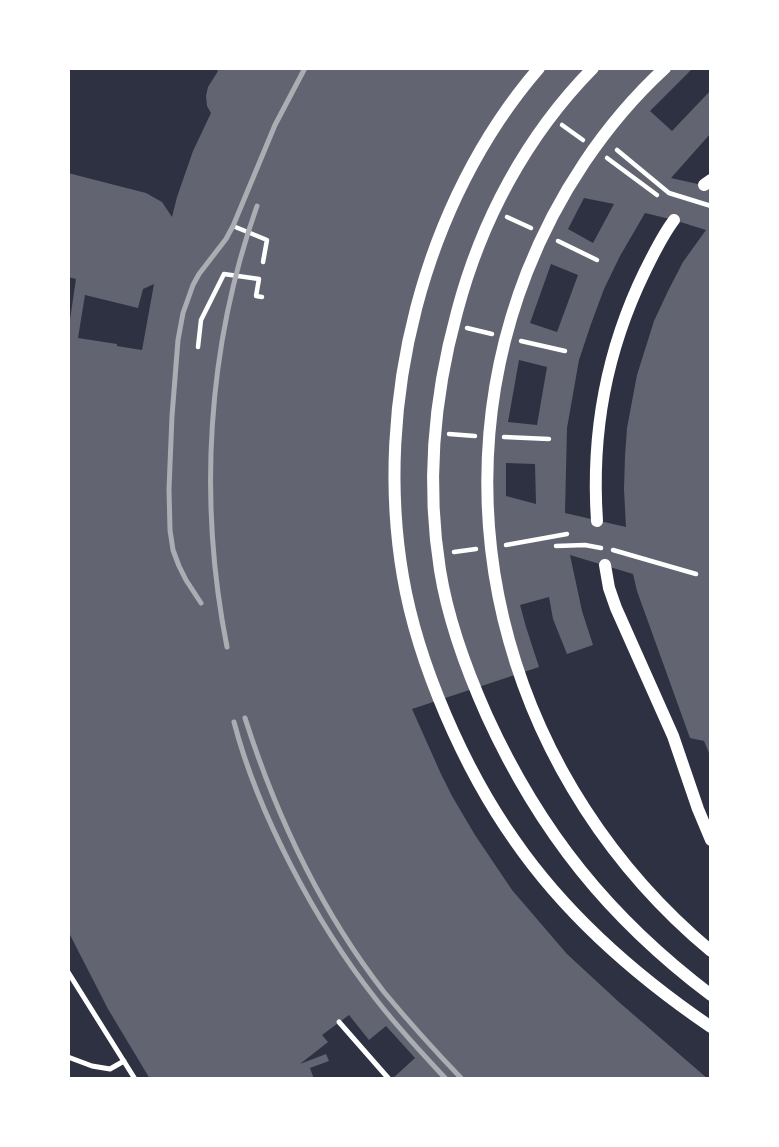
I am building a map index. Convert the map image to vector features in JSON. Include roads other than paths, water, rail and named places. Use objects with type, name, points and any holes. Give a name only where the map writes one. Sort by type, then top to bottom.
[{"type":"street","points":[[540,68],[508,109],[476,160],[439,236],[425,277],[407,349],[399,397],[395,501],[399,554],[408,602],[445,713],[468,762],[502,823],[544,880],[592,932],[643,977],[711,1027]]},
{"type":"street","points":[[593,68],[551,116],[518,164],[468,274],[442,370],[434,445],[433,489],[440,568],[447,606],[480,701],[522,785],[548,829],[589,882],[633,928],[711,995]]},
{"type":"street","points":[[653,68],[583,165],[558,206],[517,298],[493,393],[487,490],[491,553],[506,628],[523,685],[556,760],[576,796],[622,861],[662,907],[711,951]]},
{"type":"street","points":[[625,109],[665,68]]},
{"type":"street","points":[[597,521],[597,440],[613,352],[634,294],[674,220]]},
{"type":"street","points":[[605,565],[616,608],[673,736],[711,840]]},
{"type":"lane","points":[[68,972],[135,1079]]},
{"type":"lane","points":[[339,1022],[388,1079]]},
{"type":"lane","points":[[68,1056],[92,1066],[110,1069],[124,1060]]},
{"type":"railway","points":[[201,603],[179,566],[170,530],[172,416],[178,340],[183,313],[199,274],[233,226],[275,125],[305,68]]},
{"type":"railway","points":[[227,647],[212,536],[212,425],[227,314],[240,259],[257,206]]},
{"type":"railway","points":[[245,718],[286,826],[340,929],[384,992],[462,1079]]},
{"type":"railway","points":[[234,722],[258,793],[274,830],[331,936],[375,998],[446,1079]]}]
